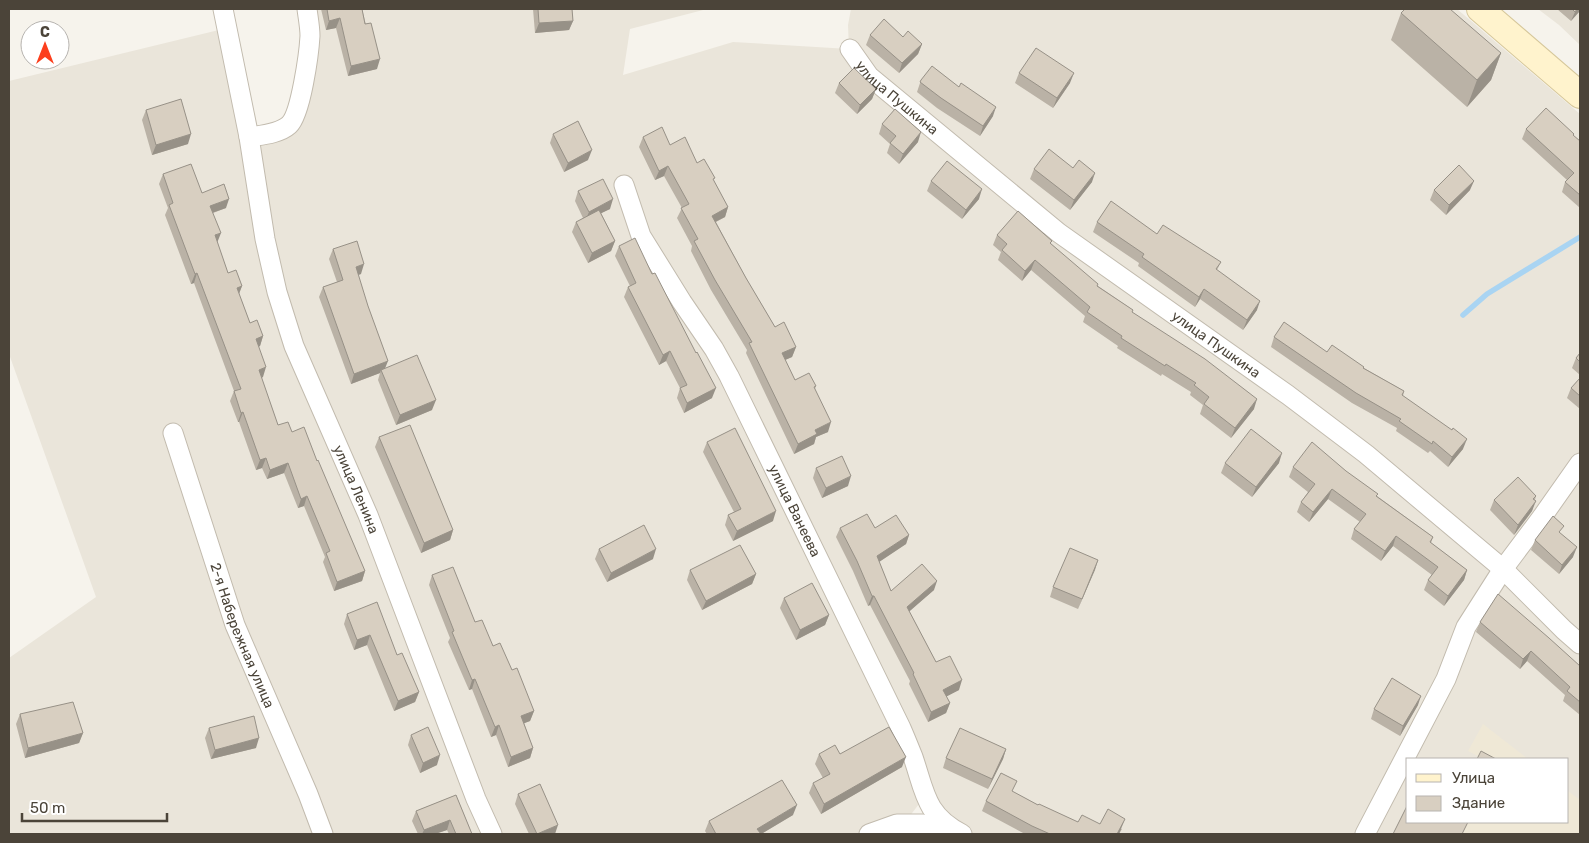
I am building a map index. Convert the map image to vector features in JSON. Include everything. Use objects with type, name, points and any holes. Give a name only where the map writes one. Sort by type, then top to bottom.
[{"type":"street","name":"улица Ленина","points":[[223,9],[249,137],[265,239],[277,292],[294,346],[368,515],[476,799],[492,834]]},
{"type":"street","points":[[249,137],[275,132],[289,125],[296,114],[301,97],[310,36],[307,9]]},
{"type":"street","points":[[1480,9],[1580,94]]},
{"type":"street","name":"улица Пушкина","points":[[850,49],[869,76],[1059,233],[1288,394],[1403,484],[1503,569],[1580,644]]},
{"type":"street","name":"улица Ванеева","points":[[624,185],[641,236],[714,349],[733,384],[901,728],[913,758],[920,786],[936,816],[956,831]]},
{"type":"street","name":"2-я Набережная улица","points":[[173,433],[235,625],[308,794],[323,834]]},
{"type":"street","points":[[1365,834],[1446,679],[1466,626],[1503,569],[1542,518],[1580,463]]},
{"type":"street","points":[[869,834],[897,824],[909,817],[919,804],[920,786]]},
{"type":"street","points":[[897,824],[923,824],[956,831]]},
{"type":"shaded area","points":[[307,9],[707,9],[630,29],[623,75],[733,42],[849,49],[848,25],[851,9],[1457,9],[1580,114],[1580,834],[9,834],[9,658],[96,597],[9,354],[9,81],[54,70],[70,70],[70,66],[227,28],[249,137],[289,125]],"holes":[[[919,804],[950,828],[909,817]]]},
{"type":"shaded area","points":[[1538,9],[1580,9],[1580,45],[1559,25]]},
{"type":"shaded area","points":[[1483,724],[1527,758],[1482,758],[1468,751]]},
{"type":"shaded area","points":[[1569,792],[1580,800],[1580,834],[1435,834],[1440,823],[1569,823]]},
{"type":"building","points":[[327,9],[362,9],[365,24],[371,23],[380,59],[351,66],[340,18],[329,21]]},
{"type":"building","points":[[538,9],[572,9],[573,21],[539,23]]},
{"type":"building","points":[[1405,9],[1450,9],[1501,53],[1477,80],[1401,13]]},
{"type":"building","points":[[884,19],[903,37],[908,31],[922,44],[902,63],[870,35]]},
{"type":"building","points":[[1036,48],[1074,73],[1057,98],[1019,73]]},
{"type":"building","points":[[932,66],[959,87],[961,83],[996,107],[983,126],[920,82]]},
{"type":"building","points":[[854,68],[876,89],[860,105],[839,83]]},
{"type":"building","points":[[181,99],[191,134],[156,145],[146,110]]},
{"type":"building","points":[[1546,108],[1580,141],[1580,195],[1565,182],[1574,173],[1526,129]]},
{"type":"building","points":[[895,109],[921,132],[903,154],[890,143],[896,136],[882,124]]},
{"type":"building","points":[[578,121],[592,150],[568,163],[553,134]]},
{"type":"building","points":[[662,127],[670,145],[685,137],[697,163],[704,159],[728,207],[712,216],[775,327],[784,322],[796,347],[782,353],[795,380],[809,373],[816,386],[814,387],[831,422],[815,430],[817,434],[798,444],[749,343],[752,342],[694,241],[698,239],[681,208],[689,204],[668,166],[659,171],[643,137]]},
{"type":"building","points":[[1049,149],[1073,168],[1079,160],[1095,173],[1074,200],[1034,169]]},
{"type":"building","points":[[947,161],[982,189],[966,210],[931,181]]},
{"type":"building","points":[[191,164],[202,193],[224,184],[229,199],[210,206],[221,233],[215,235],[228,273],[236,270],[242,286],[237,288],[250,323],[257,320],[263,336],[256,339],[266,367],[259,370],[278,425],[288,422],[292,432],[304,427],[365,571],[337,582],[326,553],[330,551],[307,496],[301,499],[288,463],[270,470],[266,458],[260,460],[243,412],[241,413],[234,391],[241,389],[169,205],[173,203],[163,174]]},
{"type":"building","points":[[1459,165],[1474,181],[1449,205],[1434,190]]},
{"type":"building","points":[[603,179],[613,199],[589,212],[578,191]]},
{"type":"building","points":[[1111,201],[1157,234],[1163,225],[1221,262],[1216,269],[1260,301],[1247,320],[1204,289],[1199,297],[1142,257],[1144,254],[1097,222]]},
{"type":"building","points":[[599,210],[615,241],[592,253],[576,222]]},
{"type":"building","points":[[1018,211],[1052,241],[1050,243],[1098,284],[1097,286],[1133,310],[1132,312],[1205,359],[1257,399],[1235,428],[1204,404],[1209,397],[1194,385],[1196,383],[1121,338],[1122,336],[1087,312],[1090,307],[1035,260],[1025,271],[1002,250],[1007,244],[997,235]]},
{"type":"building","points":[[635,238],[652,274],[655,273],[716,388],[687,403],[680,388],[687,385],[670,351],[663,355],[628,287],[636,283],[619,246]]},
{"type":"building","points":[[357,241],[364,264],[356,267],[388,361],[354,374],[323,287],[343,280],[333,249]]},
{"type":"building","points":[[1284,322],[1327,352],[1332,345],[1363,368],[1404,391],[1402,395],[1467,439],[1452,457],[1433,441],[1432,444],[1399,421],[1401,419],[1356,393],[1274,337]]},
{"type":"building","points":[[1580,353],[1580,362],[1576,358]]},
{"type":"building","points":[[417,355],[436,400],[400,415],[381,370]]},
{"type":"building","points":[[1580,378],[1580,396],[1571,388]]},
{"type":"building","points":[[410,425],[453,530],[424,543],[379,437]]},
{"type":"building","points":[[735,428],[776,511],[737,531],[728,515],[741,509],[707,442]]},
{"type":"building","points":[[1251,429],[1282,453],[1256,487],[1225,463]]},
{"type":"building","points":[[1312,442],[1346,471],[1378,494],[1376,496],[1433,537],[1430,542],[1467,570],[1448,596],[1428,580],[1438,567],[1396,536],[1385,551],[1354,529],[1366,514],[1332,489],[1313,512],[1301,502],[1315,484],[1293,467]]},
{"type":"building","points":[[842,456],[851,476],[826,488],[816,468]]},
{"type":"building","points":[[1518,477],[1536,496],[1533,499],[1536,501],[1518,525],[1494,500]]},
{"type":"building","points":[[867,514],[875,528],[896,515],[909,535],[877,556],[891,591],[922,564],[937,581],[907,607],[936,662],[950,656],[962,680],[943,690],[950,703],[931,712],[914,673],[874,596],[872,596],[840,528]]},
{"type":"building","points":[[1553,516],[1564,526],[1559,532],[1577,547],[1562,565],[1535,540]]},
{"type":"building","points":[[644,525],[656,549],[611,573],[599,549]]},
{"type":"building","points":[[740,545],[756,574],[706,601],[690,570]]},
{"type":"building","points":[[1070,548],[1098,560],[1082,599],[1053,587]]},
{"type":"building","points":[[453,567],[475,622],[482,620],[493,646],[500,643],[512,670],[517,668],[534,711],[521,716],[533,748],[511,757],[499,725],[495,727],[475,679],[472,680],[452,632],[454,631],[432,575]]},
{"type":"building","points":[[812,583],[829,615],[800,630],[784,598]]},
{"type":"building","points":[[1498,594],[1580,666],[1580,702],[1567,691],[1570,687],[1531,651],[1523,659],[1480,622]]},
{"type":"building","points":[[377,602],[397,655],[402,653],[419,692],[398,701],[370,635],[357,640],[347,614]]},
{"type":"building","points":[[1392,678],[1421,696],[1403,726],[1374,709]]},
{"type":"building","points":[[73,702],[83,733],[28,748],[20,714]]},
{"type":"building","points":[[254,716],[259,738],[215,750],[209,728]]},
{"type":"building","points":[[428,727],[440,755],[423,763],[411,735]]},
{"type":"building","points":[[889,727],[906,757],[824,804],[813,783],[830,774],[819,754],[835,745],[840,754]]},
{"type":"building","points":[[960,728],[1006,749],[992,779],[946,758]]},
{"type":"building","points":[[1481,751],[1494,758],[1478,758]]},
{"type":"building","points":[[1001,773],[1017,781],[1012,791],[1038,805],[1078,822],[1082,815],[1100,824],[1108,809],[1125,819],[1117,834],[1050,834],[986,801]]},
{"type":"building","points":[[782,780],[797,805],[757,829],[761,834],[716,834],[709,821]]},
{"type":"building","points":[[540,784],[558,825],[537,834],[518,794]]},
{"type":"building","points":[[456,795],[472,834],[456,834],[450,820],[424,830],[416,811]]},
{"type":"building","points":[[1406,808],[1406,823],[1468,823],[1462,834],[1393,834]]},
{"type":"waterway","points":[[1463,315],[1487,294],[1580,237]]}]
